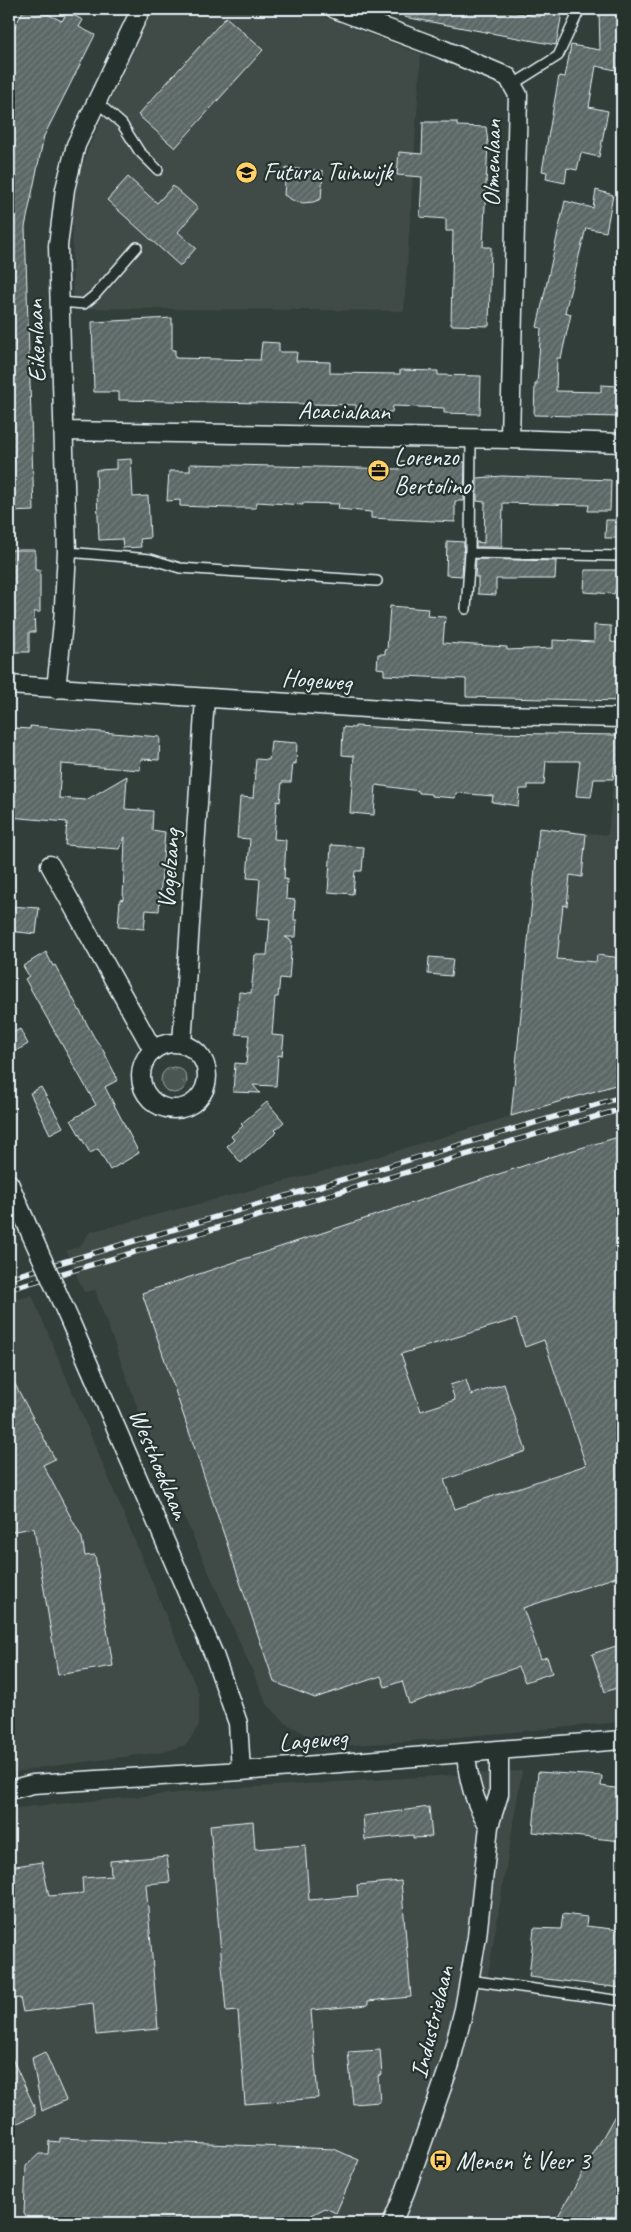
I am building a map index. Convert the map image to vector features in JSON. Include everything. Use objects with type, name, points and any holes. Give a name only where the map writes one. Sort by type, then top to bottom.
[{"type":"street","name":"Eikenlaan","points":[[56,689],[63,623],[66,552],[58,246],[65,189],[76,145],[141,9]]},
{"type":"street","name":"Olmenlaan","points":[[335,9],[450,53],[508,78],[518,95],[510,439]]},
{"type":"street","name":"Acacialaan","points":[[64,431],[471,438],[622,443]]},
{"type":"street","name":"Hogeweg","points":[[9,684],[56,689],[460,714],[622,718]]},
{"type":"street","name":"Vogelzang","points":[[182,1044],[205,698]]},
{"type":"street","points":[[50,865],[153,1050]]},
{"type":"street","points":[[170,1043],[182,1044],[197,1052],[204,1062],[207,1073],[206,1085],[201,1095],[193,1104],[180,1109],[168,1109],[156,1105],[148,1098],[142,1087],[141,1070],[145,1059],[153,1050],[170,1043]]},
{"type":"street","name":"Westhoeklaan","points":[[9,1183],[214,1655],[238,1723],[241,1771]]},
{"type":"street","name":"Lageweg","points":[[9,1790],[33,1784],[241,1771],[622,1740]]},
{"type":"street","name":"Industrielaan","points":[[392,2223],[406,2192],[450,2064],[477,1936],[489,1826],[499,1794],[499,1750]]},
{"type":"street","points":[[466,1753],[468,1780],[479,1810],[489,1826]]},
{"type":"lane","points":[[512,85],[558,56],[580,9]]},
{"type":"lane","points":[[96,102],[122,124],[139,151],[158,170]]},
{"type":"lane","points":[[60,302],[84,304],[95,295],[137,247]]},
{"type":"lane","points":[[466,609],[470,552],[471,438]]},
{"type":"lane","points":[[66,552],[150,559],[180,568],[377,581]]},
{"type":"lane","points":[[470,552],[622,556]]},
{"type":"lane","points":[[469,1980],[622,2000]]},
{"type":"shaded area","name":"Futura Tuinwijk","points":[[152,9],[304,9],[421,54],[404,311],[73,308],[72,197],[89,147]]},
{"type":"shaded area","points":[[618,734],[622,734],[622,1722],[339,1746],[312,1738],[286,1723],[267,1704],[144,1426],[95,1290],[84,1292],[66,1251],[80,1246],[90,1232],[366,1160],[511,1116],[539,828],[608,835]]},
{"type":"shaded area","points":[[32,1295],[199,1694],[199,1725],[186,1745],[163,1752],[37,1768],[9,1774],[9,1302]]},
{"type":"shaded area","points":[[522,1771],[486,1987],[622,2008],[622,2223],[9,2223],[9,1811],[24,1807],[222,1789]]},
{"type":"green space","points":[[174,1067],[183,1071],[187,1080],[183,1089],[174,1093],[165,1089],[161,1080],[165,1071]]},
{"type":"building","points":[[24,9],[37,9],[62,21],[67,12],[83,20],[79,27],[95,35],[44,136],[25,227],[34,511],[9,512],[9,38]]},
{"type":"building","points":[[405,9],[497,9],[540,17],[541,9],[562,13],[556,45],[404,17]]},
{"type":"building","points":[[599,9],[618,9],[621,71],[596,66],[589,107],[608,111],[599,157],[581,153],[577,170],[567,168],[565,183],[546,179],[547,172],[542,171],[559,76],[565,77],[571,45],[600,50]]},
{"type":"building","points":[[226,17],[263,50],[175,148],[138,115]]},
{"type":"building","points":[[423,122],[457,122],[457,126],[486,127],[488,143],[483,247],[491,247],[489,326],[451,325],[453,231],[446,231],[446,219],[420,217],[422,177],[397,175],[399,152],[422,154]]},
{"type":"building","points":[[286,168],[323,171],[321,199],[302,203],[284,195]]},
{"type":"building","points":[[128,177],[157,203],[173,186],[198,208],[178,232],[196,248],[180,266],[107,200]]},
{"type":"building","points":[[596,190],[613,195],[606,232],[586,228],[565,312],[571,314],[561,358],[557,358],[556,391],[601,392],[601,385],[620,386],[620,417],[534,415],[541,328],[537,327],[565,201],[593,208]]},
{"type":"building","points":[[172,318],[172,350],[175,350],[175,358],[260,360],[262,342],[279,343],[279,352],[297,352],[296,361],[330,362],[330,373],[400,374],[400,370],[438,371],[438,375],[481,376],[480,414],[444,413],[444,408],[393,406],[392,412],[356,411],[356,405],[119,400],[119,392],[94,392],[92,322]]},
{"type":"building","points":[[131,459],[133,497],[148,496],[150,538],[140,539],[141,547],[123,548],[122,539],[99,540],[96,470],[116,469],[116,460]]},
{"type":"building","points":[[400,461],[465,462],[464,501],[455,501],[455,522],[371,518],[371,512],[338,509],[339,504],[303,503],[303,505],[257,502],[256,508],[230,508],[180,506],[180,500],[167,501],[169,471],[190,471],[190,464],[400,469]]},
{"type":"building","points":[[502,476],[611,480],[610,511],[588,511],[589,505],[503,503],[502,547],[476,547],[476,542],[484,543],[485,502],[477,501],[477,478]]},
{"type":"building","points":[[606,520],[622,520],[622,538],[605,538]]},
{"type":"building","points":[[447,541],[464,542],[462,576],[446,575]]},
{"type":"building","points":[[9,550],[35,550],[35,570],[40,570],[40,612],[34,612],[35,632],[29,632],[29,652],[9,652]]},
{"type":"building","points":[[476,559],[556,561],[555,579],[496,579],[496,595],[478,594],[478,577],[475,577]]},
{"type":"building","points":[[585,570],[622,570],[622,587],[616,587],[614,594],[584,592]]},
{"type":"building","points":[[390,606],[428,609],[427,616],[445,617],[443,643],[507,647],[507,650],[553,648],[553,640],[594,642],[594,625],[611,626],[611,642],[622,643],[622,701],[466,697],[466,679],[384,675],[384,669],[377,668],[378,654],[385,654],[385,650],[387,650]]},
{"type":"building","points":[[30,726],[160,737],[159,760],[141,759],[140,770],[61,764],[59,798],[86,800],[127,776],[125,809],[153,811],[152,830],[165,832],[159,911],[146,910],[144,929],[118,927],[120,899],[123,900],[125,837],[119,849],[65,845],[67,822],[9,817],[9,794],[11,794],[14,763],[9,763],[9,730],[14,731],[15,728],[30,729]]},
{"type":"building","points":[[355,726],[486,733],[618,735],[617,738],[622,739],[622,763],[615,763],[613,779],[594,779],[591,797],[576,796],[580,761],[546,761],[544,785],[528,785],[528,789],[520,789],[518,806],[492,802],[493,796],[456,793],[455,798],[431,796],[431,794],[419,793],[419,791],[376,785],[374,815],[350,813],[354,756],[342,755],[343,727],[355,728]]},
{"type":"building","points":[[271,741],[297,743],[296,764],[293,763],[291,782],[282,782],[280,802],[277,801],[274,839],[286,840],[284,879],[287,879],[286,899],[295,900],[294,920],[297,920],[296,937],[285,937],[292,941],[289,979],[280,978],[278,997],[275,997],[272,1035],[284,1036],[282,1056],[278,1055],[276,1086],[253,1085],[260,1093],[233,1092],[235,1063],[246,1064],[249,1035],[236,1034],[239,992],[251,993],[255,955],[267,955],[270,919],[257,918],[260,879],[247,878],[250,839],[237,838],[240,797],[253,798],[256,759],[269,760]]},
{"type":"building","points":[[539,828],[586,834],[582,877],[570,875],[567,906],[563,905],[557,959],[596,962],[597,955],[622,958],[622,1083],[511,1116]]},
{"type":"building","points":[[331,845],[364,847],[362,871],[355,871],[353,894],[328,892]]},
{"type":"building","points":[[9,906],[39,908],[36,934],[9,931]]},
{"type":"building","points":[[46,952],[103,1050],[118,1080],[105,1087],[139,1153],[110,1170],[98,1149],[90,1153],[71,1120],[96,1105],[25,979],[29,976],[23,966]]},
{"type":"building","points":[[429,957],[453,959],[451,976],[428,974]]},
{"type":"building","points":[[20,1029],[28,1044],[9,1055],[9,1035]]},
{"type":"building","points":[[41,1087],[63,1127],[50,1134],[30,1093]]},
{"type":"building","points":[[267,1102],[284,1122],[275,1130],[277,1132],[241,1163],[227,1146],[234,1140],[231,1136],[243,1126],[241,1124]]},
{"type":"building","points":[[622,1136],[622,1575],[523,1608],[541,1659],[547,1657],[552,1673],[525,1682],[518,1667],[409,1704],[402,1681],[385,1687],[381,1676],[315,1698],[274,1682],[142,1293],[553,1156]],"holes":[[[516,1319],[525,1347],[544,1340],[586,1465],[455,1509],[444,1480],[526,1451],[504,1384],[471,1395],[466,1380],[450,1385],[455,1400],[421,1411],[401,1354]]]},
{"type":"building","points":[[9,1373],[55,1459],[43,1465],[82,1538],[85,1556],[95,1555],[113,1666],[58,1675],[34,1528],[9,1532]]},
{"type":"building","points":[[622,1644],[622,1686],[605,1692],[592,1654]]},
{"type":"building","points":[[538,1772],[602,1776],[601,1786],[622,1789],[622,1841],[533,1832]]},
{"type":"building","points":[[429,1807],[432,1837],[413,1838],[413,1835],[365,1840],[363,1816]]},
{"type":"building","points":[[253,1821],[255,1849],[305,1845],[309,1900],[358,1896],[357,1885],[401,1881],[411,1997],[368,2001],[368,2005],[311,2010],[318,2098],[245,2104],[238,2011],[226,2012],[210,1825]]},
{"type":"building","points":[[167,1856],[170,1882],[146,1884],[158,2029],[96,2035],[93,2003],[23,2012],[20,1998],[9,1999],[9,1867],[42,1862],[49,1896],[83,1893],[82,1878],[111,1876],[110,1861]]},
{"type":"building","points":[[563,1914],[587,1917],[586,1926],[621,1930],[617,1964],[619,1964],[619,1970],[622,1971],[622,1988],[529,1977],[534,1928],[561,1929]]},
{"type":"building","points":[[380,2050],[382,2075],[378,2076],[380,2102],[353,2104],[348,2052]]},
{"type":"building","points":[[9,2052],[35,2108],[35,2115],[9,2127]]},
{"type":"building","points":[[45,2052],[66,2100],[42,2111],[32,2058]]},
{"type":"building","points":[[622,2103],[622,2223],[554,2223],[572,2192]]},
{"type":"building","points":[[60,2138],[334,2149],[359,2160],[336,2213],[325,2208],[308,2217],[308,2223],[32,2223],[24,2214],[26,2166],[39,2154],[48,2154],[49,2141],[60,2142]]},
{"type":"railway","points":[[9,1278],[622,1097]]},
{"type":"railway","points":[[9,1289],[622,1109]]},
{"type":"place","name":"Futura Tuinwijk","points":[[247,172]]},
{"type":"place","name":"Lorenzo Bertolino","points":[[378,471]]},
{"type":"place","name":"Menen 't Veer 3","points":[[440,2161]]}]
